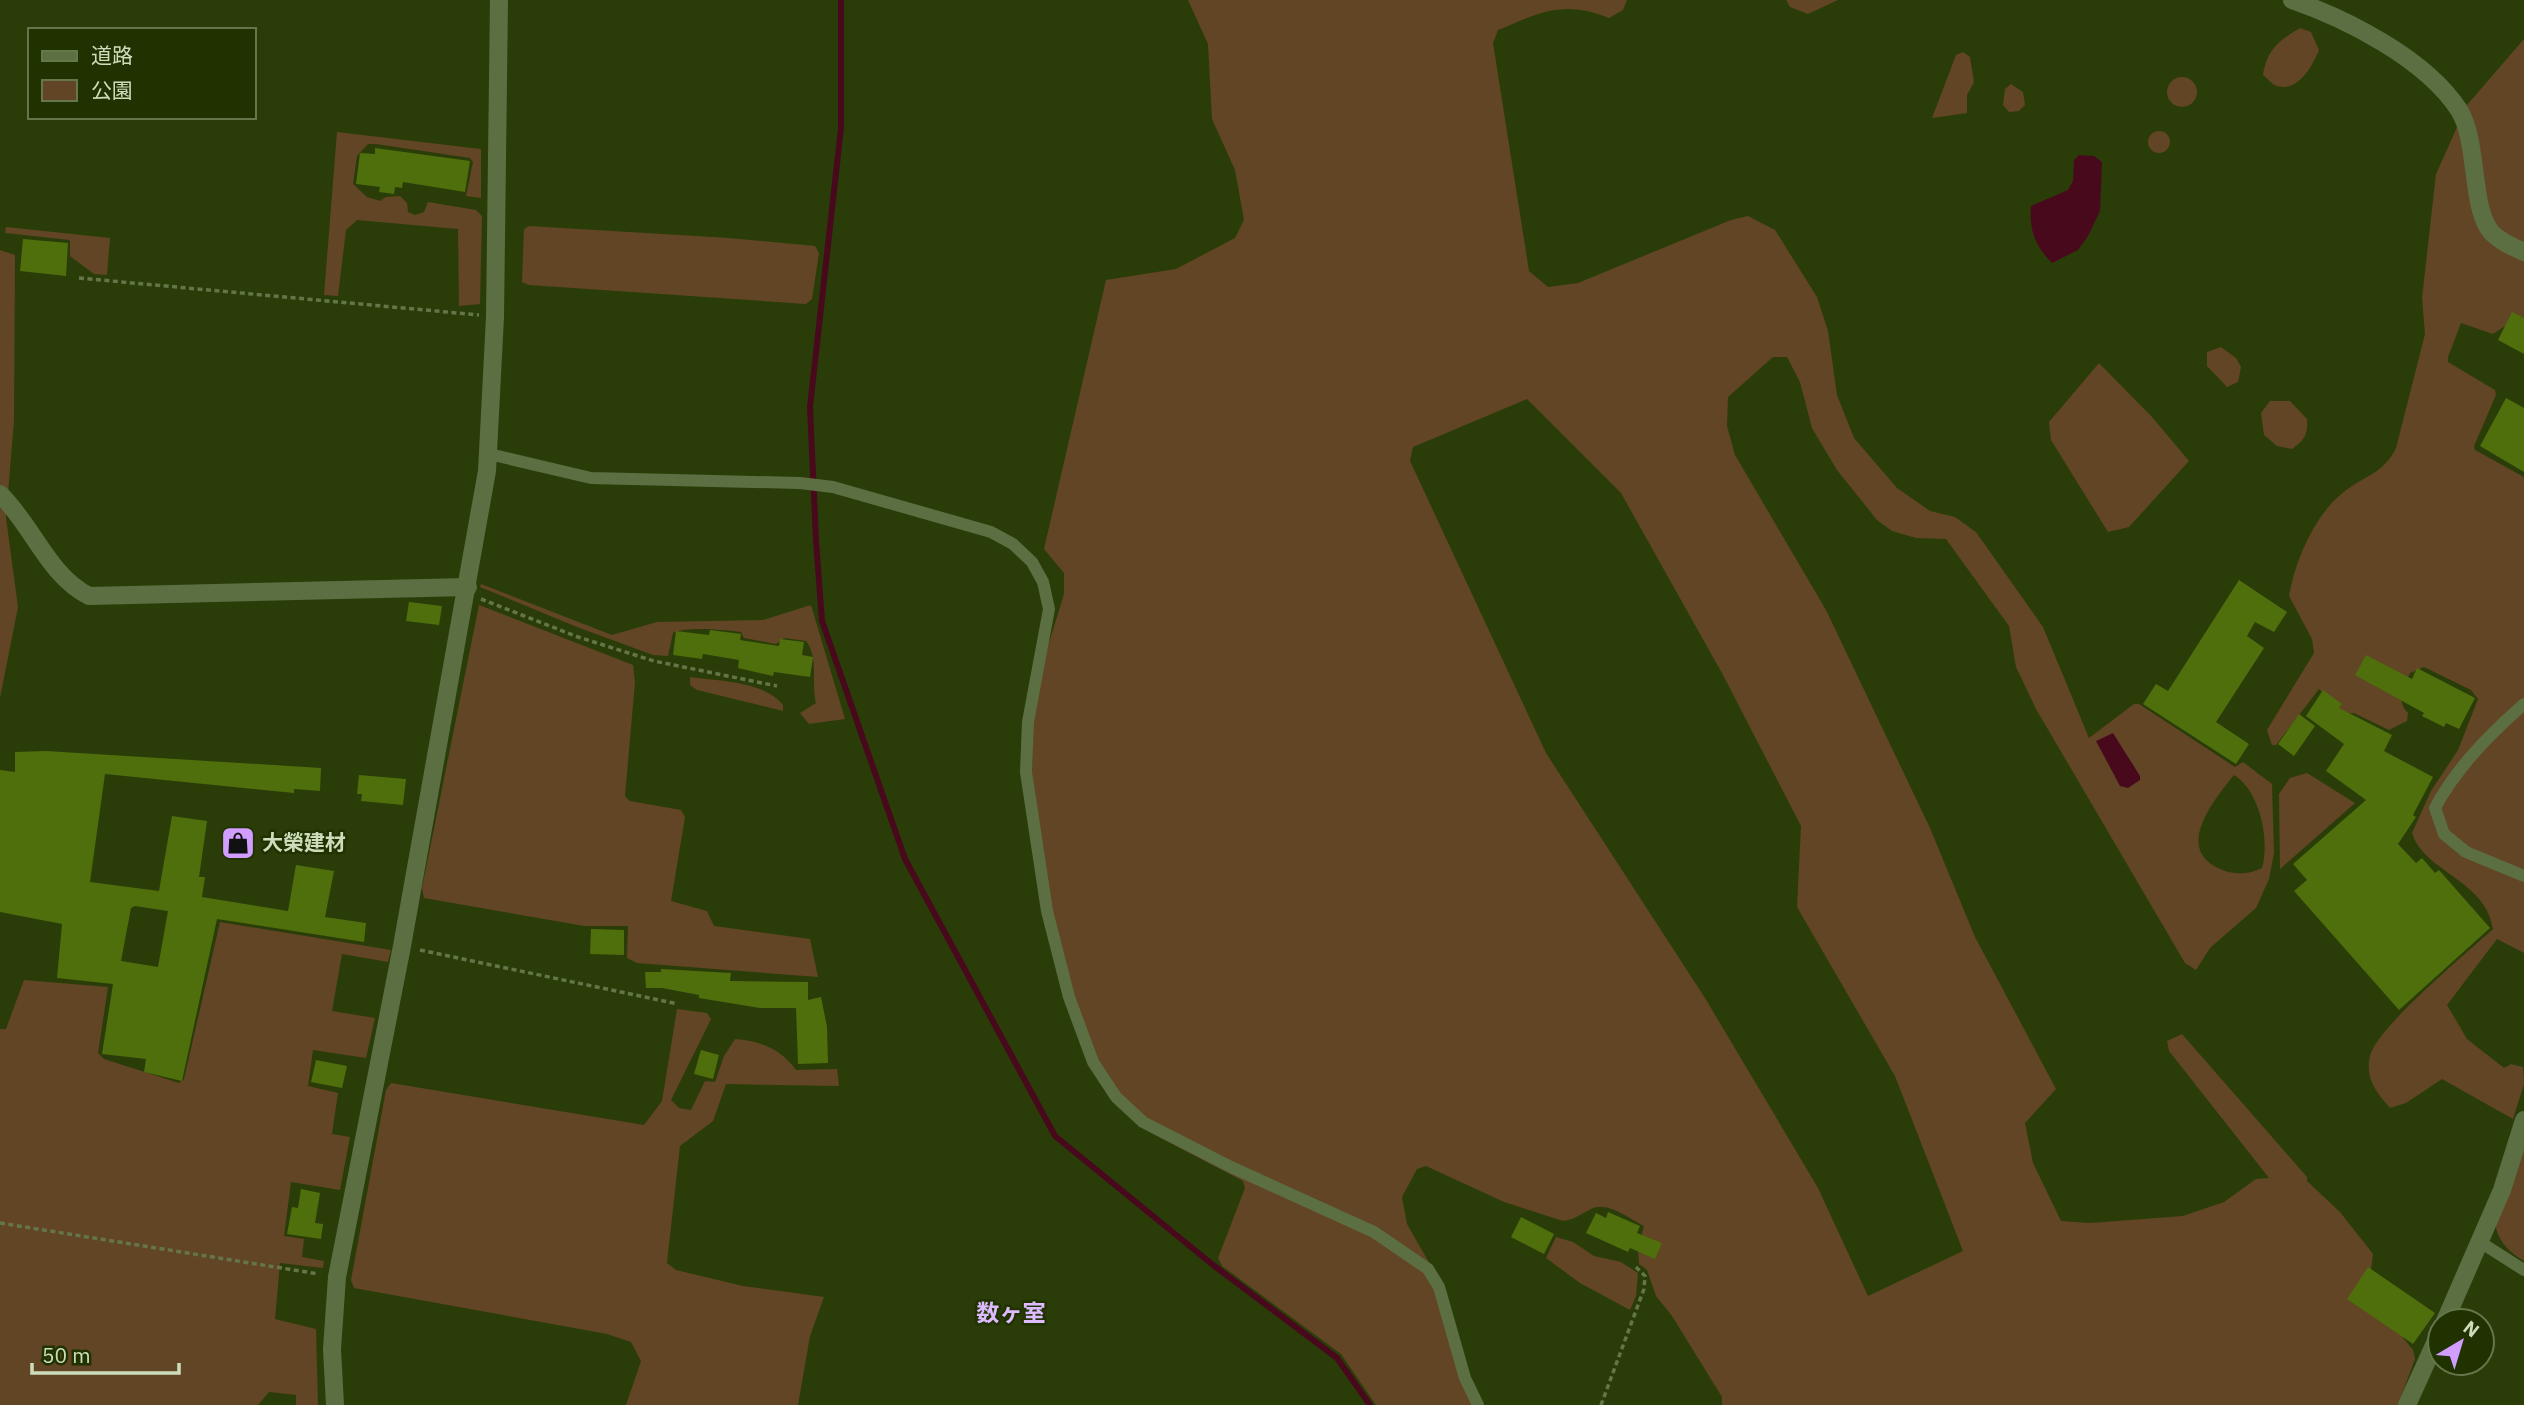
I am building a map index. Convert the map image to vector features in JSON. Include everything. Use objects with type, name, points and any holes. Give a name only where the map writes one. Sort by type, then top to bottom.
[{"type":"street","points":[[335,1405],[332,1349],[337,1277],[468,590],[489,454],[495,317],[499,0]]},
{"type":"street","points":[[2292,0],[2348,21],[2384,43],[2439,86],[2459,111],[2468,130],[2483,212],[2491,231],[2524,252]]},
{"type":"street","points":[[0,494],[18,511],[61,577],[89,596],[468,590]]},
{"type":"street","points":[[2451,1307],[2502,1189],[2524,1120]]},
{"type":"street","points":[[2407,1405],[2426,1363]]},
{"type":"lane","points":[[489,454],[591,478],[800,483],[833,487],[991,532],[1013,544],[1032,562],[1043,582],[1049,609],[1028,722],[1026,772],[1047,911],[1069,997],[1093,1062],[1116,1097],[1143,1122],[1231,1167],[1374,1233],[1428,1269],[1439,1287],[1465,1378],[1478,1405]]},
{"type":"lane","points":[[2524,704],[2493,732],[2445,790],[2435,808],[2444,834],[2466,852],[2524,876]]},
{"type":"lane","points":[[2480,1242],[2524,1270]]},
{"type":"path","points":[[79,278],[495,317]]},
{"type":"path","points":[[468,590],[578,637],[654,660],[777,686]]},
{"type":"path","points":[[402,946],[678,1004]]},
{"type":"path","points":[[0,1223],[337,1277]]},
{"type":"path","points":[[1601,1405],[1644,1289],[1644,1276],[1636,1267]]},
{"type":"green space","points":[[1188,0],[1627,0],[1623,10],[1609,18],[1565,9],[1527,18],[1498,30],[1493,43],[1529,271],[1548,287],[1578,283],[1731,220],[1748,216],[1775,230],[1817,297],[1828,331],[1837,395],[1854,438],[1897,488],[1930,511],[1955,517],[1976,532],[2043,627],[2089,738],[2134,704],[2139,704],[2235,767],[2243,762],[2272,784],[2274,853],[2269,879],[2256,908],[2210,948],[2196,970],[2185,963],[2036,709],[2016,667],[2009,626],[1946,539],[1916,538],[1892,531],[1877,520],[1837,470],[1812,428],[1800,382],[1787,357],[1773,357],[1728,397],[1727,426],[1735,455],[1826,610],[1930,828],[1975,937],[2056,1089],[2025,1123],[2033,1163],[2061,1221],[2090,1223],[2183,1216],[2224,1202],[2256,1179],[2269,1178],[2169,1051],[2167,1041],[2182,1034],[2307,1177],[2307,1181],[2340,1212],[2373,1254],[2368,1295],[2413,1350],[2415,1359],[2398,1405],[1722,1405],[1722,1397],[1672,1316],[1656,1296],[1647,1270],[1639,1264],[1638,1250],[1644,1226],[1606,1207],[1593,1208],[1563,1221],[1504,1202],[1426,1166],[1417,1169],[1402,1197],[1407,1224],[1431,1266],[1475,1405],[1376,1405],[1341,1354],[1222,1266],[1218,1258],[1245,1188],[1243,1181],[1151,1133],[1108,1096],[1099,1079],[1073,996],[1051,908],[1032,773],[1033,722],[1048,646],[1064,594],[1064,573],[1044,549],[1106,280],[1176,269],[1235,238],[1244,220],[1235,170],[1212,119],[1208,44]],"holes":[[[1527,399],[1621,493],[1723,675],[1801,826],[1797,907],[1895,1076],[1963,1251],[1868,1296],[1818,1188],[1705,998],[1546,753],[1410,461],[1413,447]],[[2234,775],[2250,792],[2264,830],[2262,868],[2246,873],[2220,869],[2207,860],[2200,850],[2202,824],[2216,798]]]},
{"type":"green space","points":[[1786,0],[1838,0],[1808,14],[1790,7]]},
{"type":"green space","points":[[2300,28],[2311,32],[2319,50],[2309,70],[2298,82],[2285,87],[2275,85],[2263,75],[2267,59],[2280,42]]},
{"type":"green space","points":[[2524,39],[2524,322],[2514,320],[2493,334],[2461,323],[2448,357],[2448,362],[2495,390],[2496,395],[2474,446],[2475,450],[2524,477],[2524,953],[2497,939],[2447,1005],[2467,1039],[2504,1068],[2511,1064],[2523,1067],[2524,1084],[2513,1119],[2442,1079],[2406,1103],[2390,1108],[2376,1091],[2369,1072],[2370,1056],[2388,1028],[2424,991],[2493,929],[2488,912],[2479,899],[2429,858],[2412,833],[2431,791],[2458,750],[2478,699],[2471,690],[2424,667],[2410,673],[2403,688],[2401,698],[2408,713],[2407,721],[2389,730],[2354,713],[2344,714],[2319,689],[2276,745],[2272,745],[2267,730],[2314,653],[2312,639],[2289,596],[2303,550],[2328,507],[2352,486],[2382,467],[2396,448],[2425,334],[2422,298],[2436,174],[2467,105]]},
{"type":"green space","points":[[1963,52],[1970,57],[1974,82],[1967,95],[1967,113],[1932,118],[1956,55]]},
{"type":"green space","points":[[2182,77],[2193,81],[2197,92],[2193,103],[2182,107],[2171,103],[2167,92],[2171,81]]},
{"type":"green space","points":[[2011,84],[2023,92],[2025,105],[2019,111],[2009,112],[2003,105],[2005,89]]},
{"type":"green space","points":[[2159,131],[2167,134],[2170,142],[2167,150],[2159,153],[2151,150],[2148,142],[2151,134]]},
{"type":"green space","points":[[337,132],[481,149],[481,198],[466,196],[473,162],[470,158],[376,144],[368,144],[357,156],[353,184],[367,197],[380,201],[386,197],[400,196],[407,203],[408,212],[415,215],[424,212],[428,202],[476,210],[482,216],[480,304],[459,306],[458,229],[357,220],[346,230],[338,296],[324,295]]},
{"type":"green space","points":[[529,226],[815,246],[819,253],[812,299],[806,304],[529,285],[522,282],[524,229]]},
{"type":"green space","points":[[6,227],[110,238],[107,275],[94,274],[70,256],[70,240],[5,233]]},
{"type":"green space","points":[[0,250],[15,255],[14,420],[6,518],[18,607],[0,698]]},
{"type":"green space","points":[[2221,347],[2236,358],[2241,367],[2238,382],[2227,387],[2207,366],[2207,352]]},
{"type":"green space","points":[[2099,363],[2152,417],[2189,461],[2129,527],[2108,532],[2051,440],[2049,422]]},
{"type":"green space","points":[[2270,401],[2290,401],[2307,419],[2305,436],[2292,449],[2277,446],[2264,435],[2261,413]]},
{"type":"green space","points":[[481,584],[612,635],[657,622],[763,620],[811,605],[845,719],[809,724],[800,713],[816,703],[814,662],[806,641],[785,638],[776,644],[744,638],[741,632],[687,630],[673,633],[668,656],[653,655],[480,587]]},
{"type":"green space","points":[[479,605],[633,665],[635,682],[625,796],[630,801],[681,810],[685,817],[671,901],[707,911],[714,926],[810,939],[818,977],[637,963],[627,958],[628,926],[584,926],[424,898],[422,888]]},
{"type":"green space","points":[[690,677],[727,681],[765,691],[783,705],[783,711],[697,690],[690,685]]},
{"type":"green space","points":[[2307,773],[2355,803],[2280,869],[2279,794],[2290,778]]},
{"type":"green space","points":[[220,922],[391,950],[388,962],[342,954],[332,1011],[375,1018],[366,1058],[313,1050],[308,1086],[338,1093],[332,1134],[350,1137],[340,1190],[291,1182],[284,1236],[304,1239],[302,1257],[324,1261],[323,1268],[280,1263],[275,1319],[316,1329],[318,1405],[296,1405],[296,1395],[269,1392],[258,1405],[0,1405],[0,1029],[6,1029],[24,980],[108,987],[98,1053],[104,1059],[179,1083],[184,1079]]},
{"type":"green space","points":[[677,1009],[707,1013],[711,1019],[671,1100],[679,1108],[691,1110],[705,1081],[715,1082],[724,1056],[735,1039],[770,1047],[796,1070],[837,1069],[839,1086],[726,1084],[713,1121],[680,1146],[667,1263],[676,1270],[743,1286],[824,1297],[810,1336],[798,1405],[626,1405],[641,1361],[631,1342],[607,1334],[354,1288],[351,1280],[386,1090],[391,1083],[644,1125],[662,1101]]},
{"type":"green space","points":[[2524,1137],[2524,1261],[2500,1239],[2496,1221]]},
{"type":"green space","points":[[1556,1237],[1573,1242],[1594,1256],[1621,1262],[1638,1273],[1636,1296],[1630,1310],[1580,1283],[1546,1258]]},
{"type":"shaded area","points":[[2079,155],[2094,156],[2102,162],[2100,211],[2078,250],[2052,263],[2034,237],[2031,206],[2068,190],[2073,181],[2074,160]]},
{"type":"shaded area","points":[[2113,733],[2140,776],[2140,780],[2128,788],[2120,786],[2096,741]]},
{"type":"building","points":[[375,148],[470,161],[465,192],[403,182],[402,188],[395,187],[394,194],[379,192],[380,187],[356,184],[360,153],[375,154]]},
{"type":"building","points":[[23,239],[68,243],[66,276],[20,271]]},
{"type":"building","points":[[2512,312],[2524,318],[2524,354],[2498,340]]},
{"type":"building","points":[[2506,398],[2524,408],[2524,472],[2480,446]]},
{"type":"building","points":[[2239,580],[2287,612],[2274,632],[2255,622],[2247,636],[2264,648],[2216,722],[2249,744],[2236,764],[2143,704],[2156,684],[2168,691]]},
{"type":"building","points":[[409,602],[442,606],[439,625],[406,621]]},
{"type":"building","points":[[710,630],[741,634],[740,640],[779,646],[780,639],[804,642],[802,655],[813,657],[810,677],[774,672],[773,676],[738,668],[739,660],[703,654],[702,659],[673,655],[676,631],[709,635]]},
{"type":"building","points":[[2366,655],[2412,679],[2417,668],[2475,698],[2459,729],[2446,723],[2444,727],[2422,716],[2424,713],[2355,675]]},
{"type":"building","points":[[2323,690],[2342,704],[2339,708],[2392,735],[2384,751],[2433,777],[2413,815],[2416,817],[2398,844],[2416,863],[2422,858],[2435,873],[2439,870],[2490,928],[2399,1010],[2294,891],[2307,880],[2293,864],[2366,800],[2326,771],[2344,744],[2306,716]]},
{"type":"building","points":[[2299,714],[2315,726],[2294,756],[2278,744]]},
{"type":"building","points":[[46,751],[321,768],[320,791],[294,789],[294,793],[105,774],[90,882],[159,891],[172,816],[207,821],[199,877],[205,877],[202,897],[288,911],[296,865],[334,871],[325,917],[366,923],[364,942],[217,919],[182,1081],[144,1072],[146,1059],[102,1054],[113,984],[57,978],[62,924],[0,912],[0,770],[15,772],[15,752]],"holes":[[[135,906],[168,911],[158,967],[121,961],[131,908]]]},
{"type":"building","points":[[359,775],[406,779],[403,805],[361,801],[362,794],[357,794]]},
{"type":"building","points":[[591,929],[624,930],[624,955],[590,954]]},
{"type":"building","points":[[661,969],[731,973],[730,981],[808,982],[808,1000],[821,997],[827,1027],[828,1063],[798,1064],[796,1008],[760,1008],[699,998],[699,995],[662,988],[646,988],[645,972],[661,972]]},
{"type":"building","points":[[701,1050],[719,1055],[713,1079],[694,1074]]},
{"type":"building","points":[[316,1060],[347,1066],[342,1088],[311,1082]]},
{"type":"building","points":[[301,1189],[320,1193],[315,1223],[323,1224],[321,1239],[287,1234],[292,1207],[298,1208]]},
{"type":"building","points":[[1608,1212],[1640,1226],[1637,1233],[1662,1243],[1655,1259],[1630,1248],[1628,1252],[1586,1233],[1596,1213],[1606,1218]]},
{"type":"building","points":[[1521,1217],[1554,1234],[1544,1254],[1511,1237]]},
{"type":"building","points":[[2368,1267],[2426,1307],[2426,1326],[2413,1344],[2347,1299]]},
{"type":"waterway","points":[[841,0],[841,128],[810,407],[822,621],[905,859],[1055,1136],[1213,1265],[1337,1358],[1370,1405]]},
{"type":"place","name":"大榮建材","points":[[238,843]]},
{"type":"district","name":"数ヶ室","points":[[1011,1313]]}]
